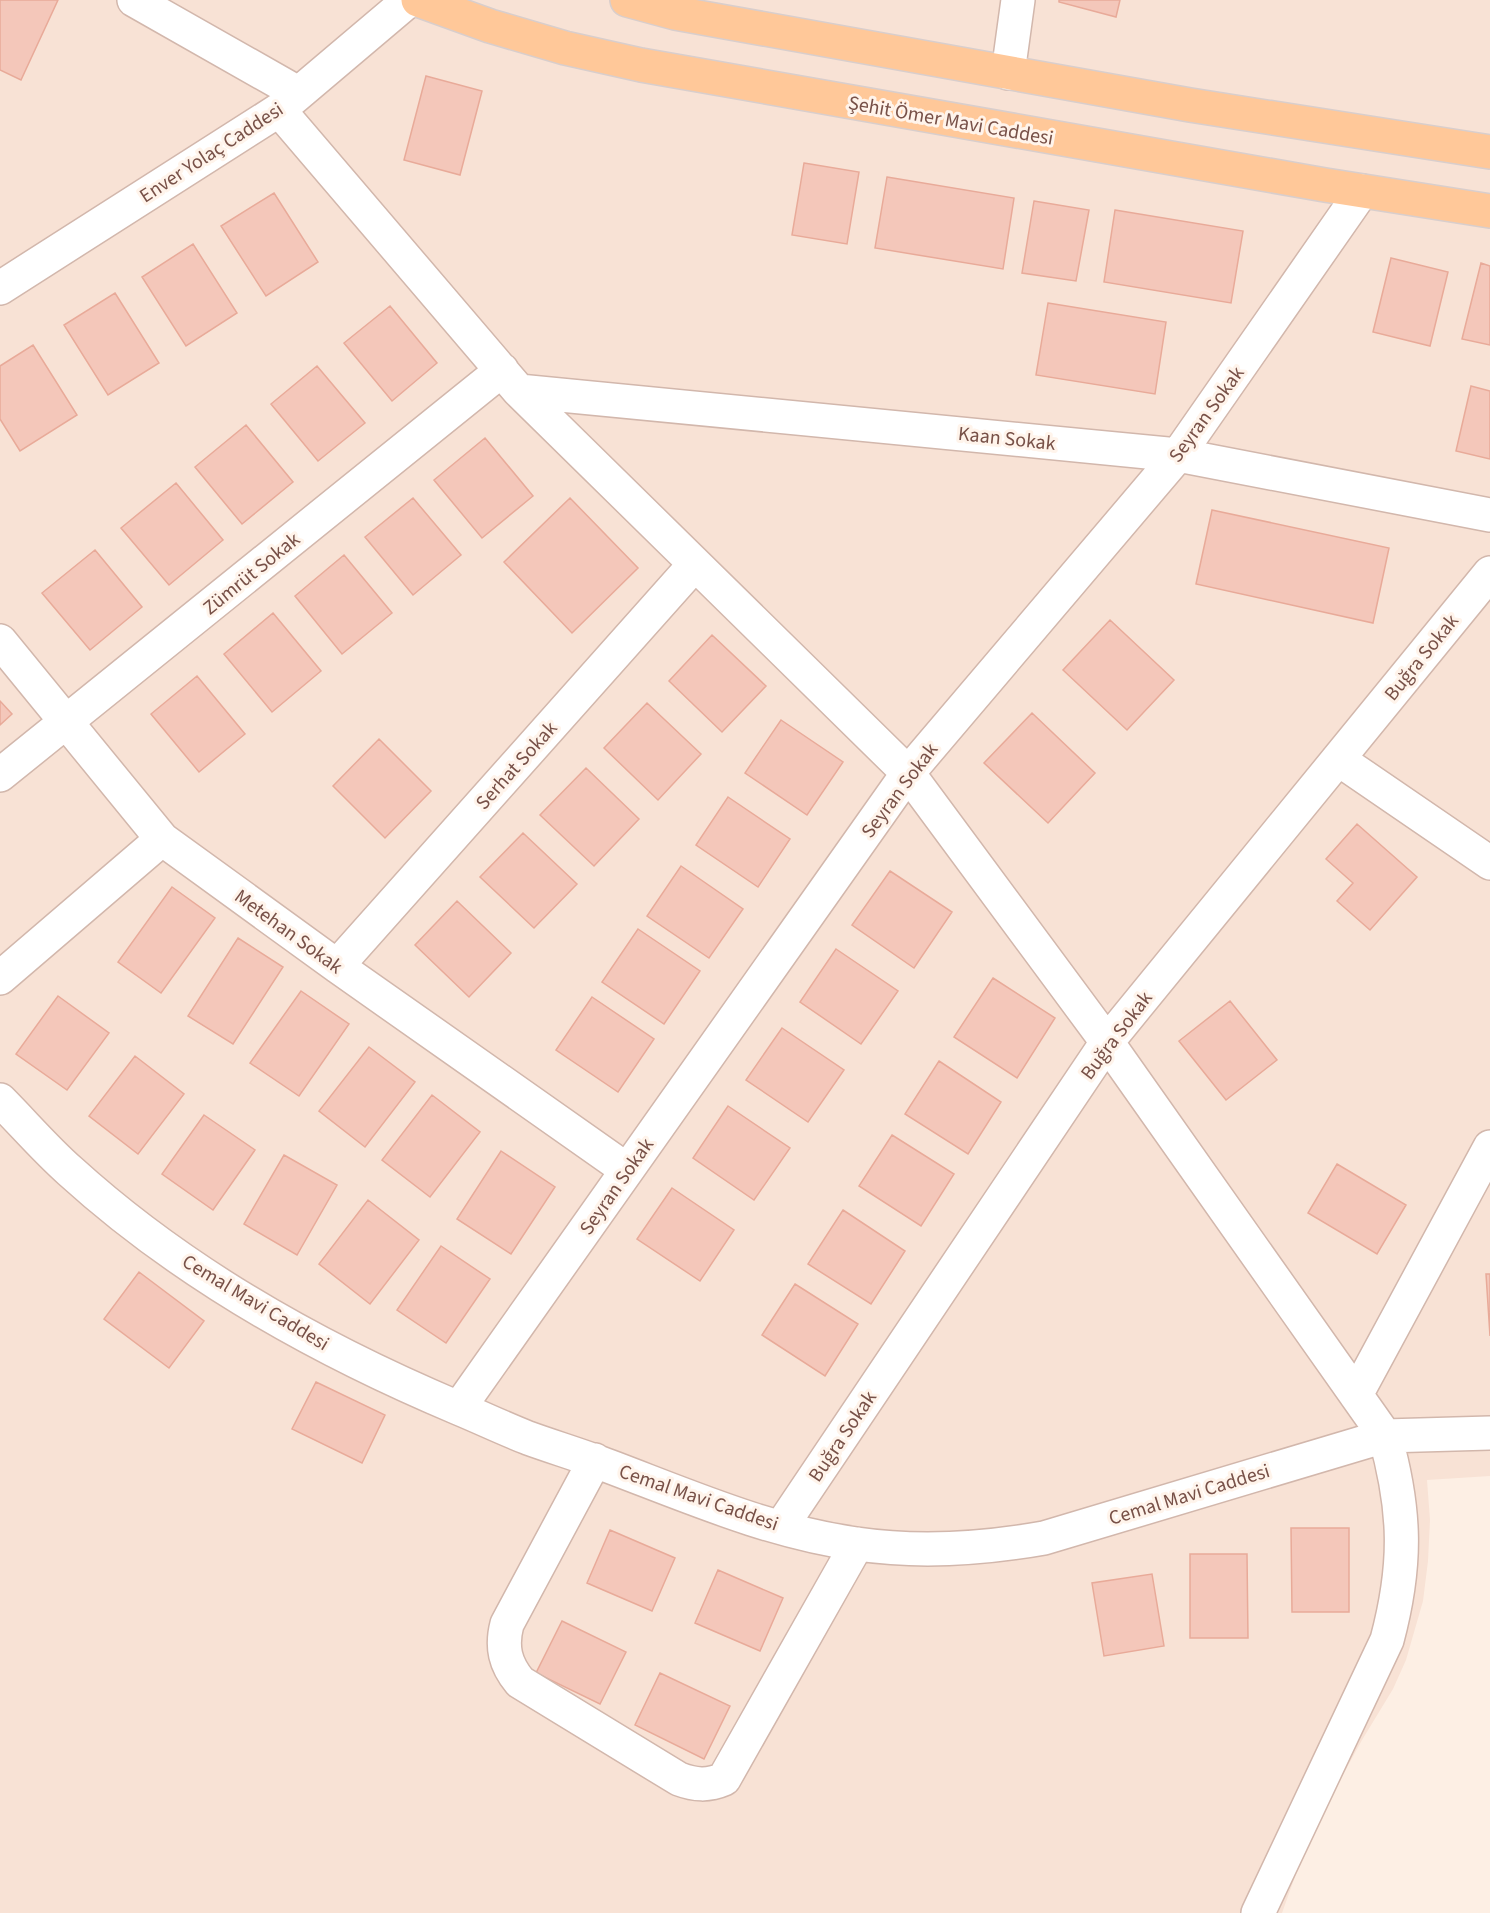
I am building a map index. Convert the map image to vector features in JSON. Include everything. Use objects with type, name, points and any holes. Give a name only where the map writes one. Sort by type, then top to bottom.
[{"type":"main road","name":"Şehit Ömer Mavi Caddesi","points":[[418,0],[501,30],[565,48],[641,65],[1362,191],[1490,211]]},
{"type":"main road","points":[[627,0],[675,13],[1008,73],[1190,105],[1490,152]]},
{"type":"street","points":[[134,0],[288,102],[511,381],[908,773],[1107,1042],[1385,1436],[1395,1473],[1401,1512],[1402,1561],[1387,1640],[1258,1913]]},
{"type":"street","name":"Enver Yolaç Caddesi","points":[[0,288],[288,102],[409,0]]},
{"type":"street","points":[[1008,73],[1018,0]]},
{"type":"street","name":"Seyran Sokak","points":[[459,1408],[908,773],[1178,455],[1362,191]]},
{"type":"street","name":"Kaan Sokak","points":[[511,381],[1178,455],[1490,515]]},
{"type":"street","name":"Zümrüt Sokak","points":[[0,775],[511,381]]},
{"type":"street","name":"Serhat Sokak","points":[[337,966],[695,564]]},
{"type":"street","name":"Buğra Sokak","points":[[781,1527],[1107,1042],[1490,573]]},
{"type":"street","name":"Metehan Sokak","points":[[0,641],[162,839],[337,966],[627,1170]]},
{"type":"street","points":[[1338,759],[1490,863]]},
{"type":"street","points":[[0,978],[162,839]]},
{"type":"street","name":"Cemal Mavi Caddesi","points":[[0,1100],[69,1170],[134,1223],[201,1272],[272,1316],[346,1356],[527,1438],[700,1502],[781,1527],[857,1544],[922,1549],[963,1548],[1004,1545],[1044,1538],[1385,1436],[1490,1433]]},
{"type":"street","points":[[1356,1395],[1490,1147]]},
{"type":"street","points":[[594,1461],[507,1624],[504,1634],[505,1656],[520,1682],[679,1779],[690,1783],[713,1784],[724,1779],[857,1544]]},
{"type":"shaded area","points":[[0,0],[1490,0],[1490,1476],[1427,1480],[1430,1520],[1428,1561],[1423,1601],[1406,1660],[1393,1689],[1333,1793],[1297,1871],[1282,1913],[0,1913]]},
{"type":"building","points":[[0,0],[58,0],[21,80],[0,70]]},
{"type":"building","points":[[1059,0],[1120,0],[1116,17],[1059,2]]},
{"type":"building","points":[[426,76],[482,91],[460,175],[404,160]]},
{"type":"building","points":[[804,163],[859,172],[847,244],[792,235]]},
{"type":"building","points":[[887,177],[1014,198],[1003,269],[875,248]]},
{"type":"building","points":[[274,193],[318,262],[266,296],[221,226]]},
{"type":"building","points":[[1034,201],[1089,210],[1076,281],[1022,273]]},
{"type":"building","points":[[1115,210],[1243,231],[1231,303],[1104,282]]},
{"type":"building","points":[[193,244],[237,313],[186,346],[142,277]]},
{"type":"building","points":[[1391,258],[1448,272],[1430,346],[1373,332]]},
{"type":"building","points":[[1481,263],[1490,266],[1490,345],[1462,339]]},
{"type":"building","points":[[115,293],[159,363],[108,395],[64,325]]},
{"type":"building","points":[[1048,303],[1166,322],[1155,394],[1036,375]]},
{"type":"building","points":[[390,306],[437,363],[392,401],[344,343]]},
{"type":"building","points":[[33,345],[77,415],[20,451],[0,419],[0,366]]},
{"type":"building","points":[[317,366],[365,423],[318,461],[271,404]]},
{"type":"building","points":[[1471,386],[1490,391],[1490,459],[1456,451]]},
{"type":"building","points":[[246,425],[293,482],[242,524],[195,467]]},
{"type":"building","points":[[485,438],[533,496],[482,538],[434,480]]},
{"type":"building","points":[[176,483],[223,540],[169,585],[121,528]]},
{"type":"building","points":[[413,498],[461,555],[413,595],[365,537]]},
{"type":"building","points":[[570,498],[638,568],[572,633],[504,562]]},
{"type":"building","points":[[1212,510],[1389,548],[1373,623],[1196,584]]},
{"type":"building","points":[[95,550],[142,607],[90,650],[42,593]]},
{"type":"building","points":[[344,555],[392,613],[342,654],[295,596]]},
{"type":"building","points":[[273,613],[321,671],[272,712],[224,654]]},
{"type":"building","points":[[1110,620],[1174,680],[1127,730],[1063,670]]},
{"type":"building","points":[[712,635],[766,686],[722,732],[669,681]]},
{"type":"building","points":[[197,676],[245,734],[199,772],[151,714]]},
{"type":"building","points":[[0,701],[12,714],[0,725]]},
{"type":"building","points":[[647,703],[701,754],[658,800],[604,748]]},
{"type":"building","points":[[1032,713],[1095,773],[1048,823],[984,763]]},
{"type":"building","points":[[781,720],[843,762],[807,815],[745,773]]},
{"type":"building","points":[[379,739],[431,791],[385,838],[333,786]]},
{"type":"building","points":[[586,768],[639,819],[594,866],[540,815]]},
{"type":"building","points":[[728,797],[790,839],[758,887],[696,845]]},
{"type":"building","points":[[1357,824],[1417,877],[1370,930],[1337,901],[1353,883],[1326,859]]},
{"type":"building","points":[[523,833],[577,884],[534,928],[480,877]]},
{"type":"building","points":[[681,866],[743,909],[709,958],[647,916]]},
{"type":"building","points":[[890,871],[952,912],[914,968],[852,925]]},
{"type":"building","points":[[172,887],[215,918],[161,993],[118,962]]},
{"type":"building","points":[[457,901],[511,953],[469,997],[415,945]]},
{"type":"building","points":[[638,929],[700,971],[664,1024],[602,982]]},
{"type":"building","points":[[238,938],[283,967],[233,1044],[188,1016]]},
{"type":"building","points":[[836,949],[898,991],[861,1044],[800,1002]]},
{"type":"building","points":[[993,978],[1055,1018],[1017,1078],[954,1037]]},
{"type":"building","points":[[301,991],[349,1024],[299,1096],[250,1063]]},
{"type":"building","points":[[58,996],[109,1033],[67,1090],[16,1054]]},
{"type":"building","points":[[592,997],[654,1039],[618,1092],[556,1050]]},
{"type":"building","points":[[1230,1001],[1277,1060],[1226,1100],[1179,1041]]},
{"type":"building","points":[[782,1028],[844,1070],[808,1122],[746,1080]]},
{"type":"building","points":[[369,1047],[415,1082],[365,1147],[319,1111]]},
{"type":"building","points":[[135,1056],[184,1094],[138,1154],[89,1116]]},
{"type":"building","points":[[939,1061],[1001,1102],[968,1154],[905,1114]]},
{"type":"building","points":[[432,1095],[480,1132],[430,1197],[382,1160]]},
{"type":"building","points":[[728,1106],[790,1148],[754,1200],[693,1158]]},
{"type":"building","points":[[204,1115],[255,1150],[213,1210],[162,1174]]},
{"type":"building","points":[[892,1135],[954,1174],[921,1226],[859,1186]]},
{"type":"building","points":[[501,1151],[555,1187],[511,1254],[457,1219]]},
{"type":"building","points":[[284,1155],[337,1185],[297,1255],[244,1224]]},
{"type":"building","points":[[1337,1164],[1406,1205],[1377,1254],[1308,1213]]},
{"type":"building","points":[[672,1188],[734,1230],[700,1281],[637,1239]]},
{"type":"building","points":[[368,1200],[419,1240],[370,1304],[319,1264]]},
{"type":"building","points":[[843,1210],[905,1251],[871,1304],[808,1264]]},
{"type":"building","points":[[441,1246],[490,1279],[446,1343],[397,1310]]},
{"type":"building","points":[[139,1272],[204,1321],[169,1368],[104,1319]]},
{"type":"building","points":[[1486,1274],[1490,1274],[1490,1336]]},
{"type":"building","points":[[795,1284],[858,1324],[825,1376],[762,1335]]},
{"type":"building","points":[[316,1382],[385,1415],[362,1463],[292,1429]]},
{"type":"building","points":[[1291,1528],[1349,1528],[1349,1612],[1292,1612]]},
{"type":"building","points":[[610,1530],[675,1558],[652,1611],[587,1583]]},
{"type":"building","points":[[1190,1554],[1247,1554],[1248,1638],[1190,1638]]},
{"type":"building","points":[[718,1570],[783,1598],[760,1651],[695,1623]]},
{"type":"building","points":[[1152,1574],[1164,1646],[1104,1656],[1092,1583]]},
{"type":"building","points":[[562,1621],[626,1652],[600,1704],[536,1673]]},
{"type":"building","points":[[660,1673],[730,1706],[704,1759],[635,1725]]}]
